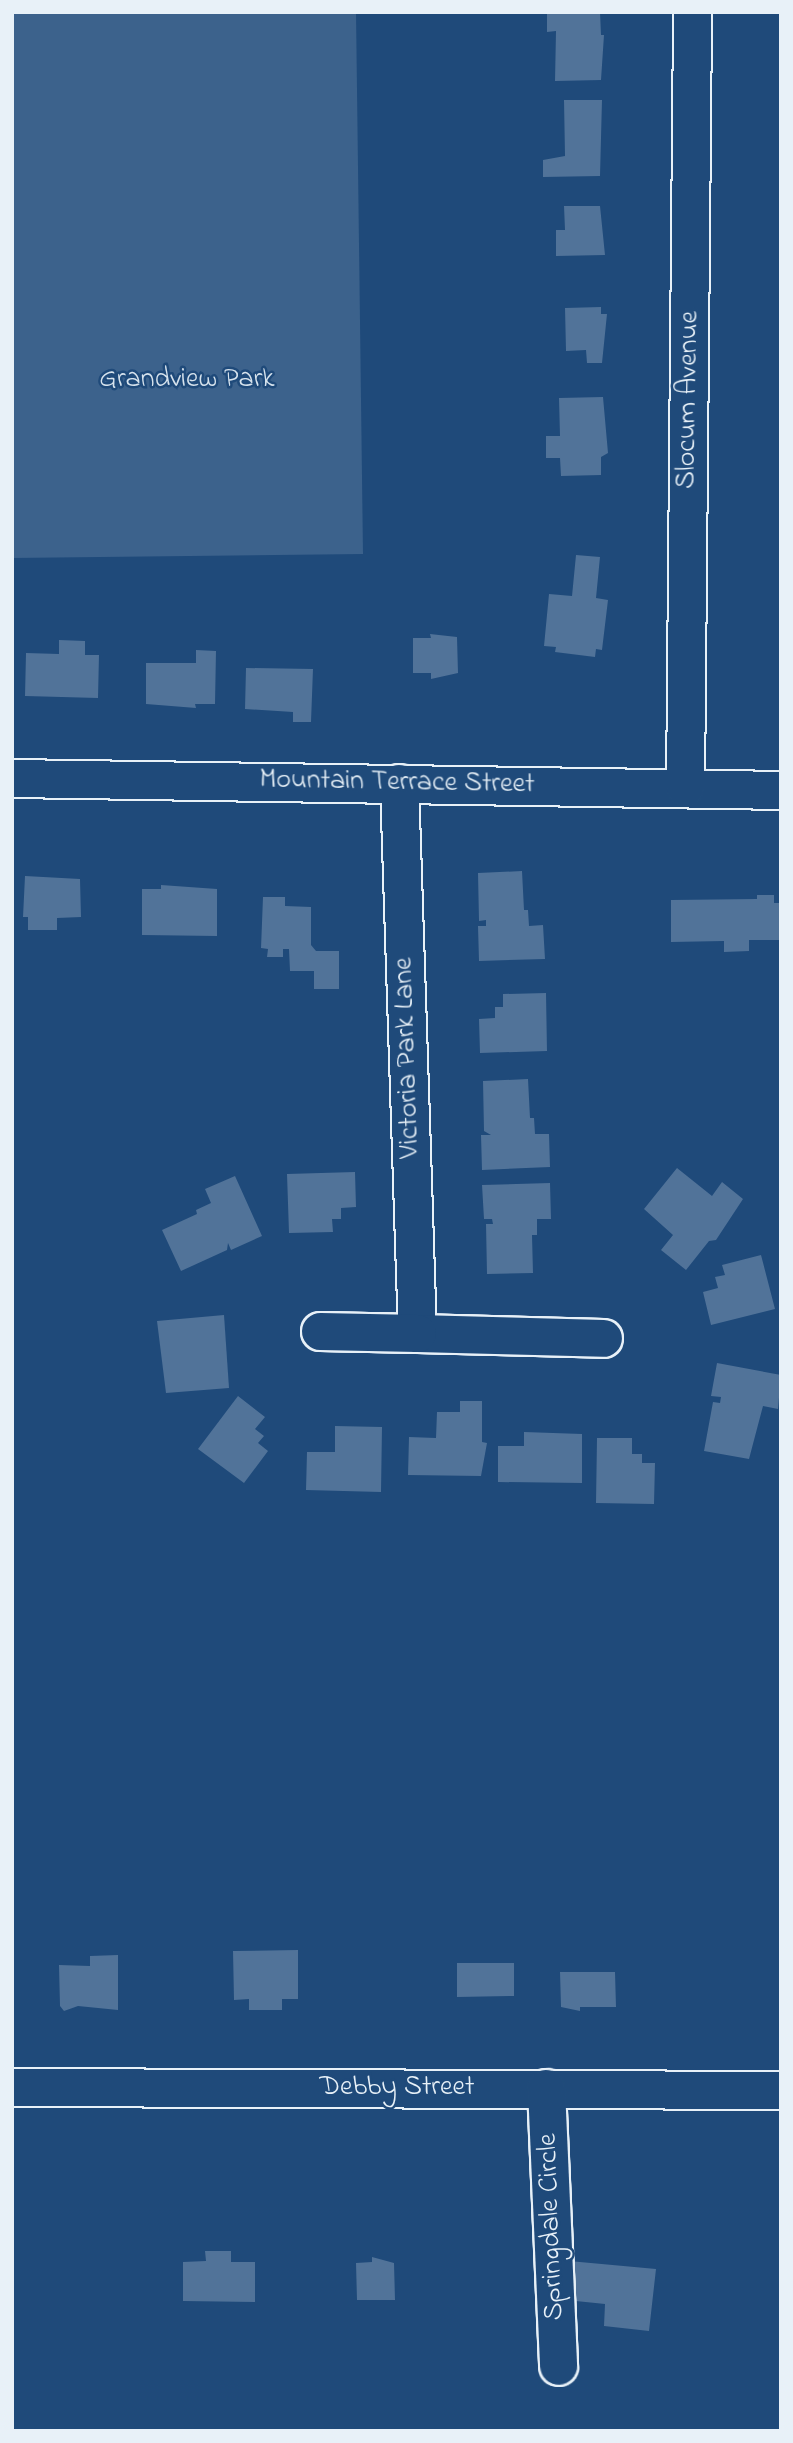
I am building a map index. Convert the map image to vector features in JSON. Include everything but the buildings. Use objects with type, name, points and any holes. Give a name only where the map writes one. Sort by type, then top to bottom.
[{"type":"street","name":"Slocum Avenue","points":[[685,788],[692,12]]},
{"type":"street","name":"Mountain Terrace Street","points":[[12,778],[781,790]]},
{"type":"street","name":"Victoria Park Lane","points":[[399,783],[417,1333]]},
{"type":"street","points":[[320,1331],[603,1338]]},
{"type":"street","name":"Debby Street","points":[[12,2087],[781,2090]]},
{"type":"street","name":"Springdale Circle","points":[[547,2088],[558,2366]]},
{"type":"green space","name":"Grandview Park","points":[[12,12],[356,12],[363,554],[12,558]]}]
